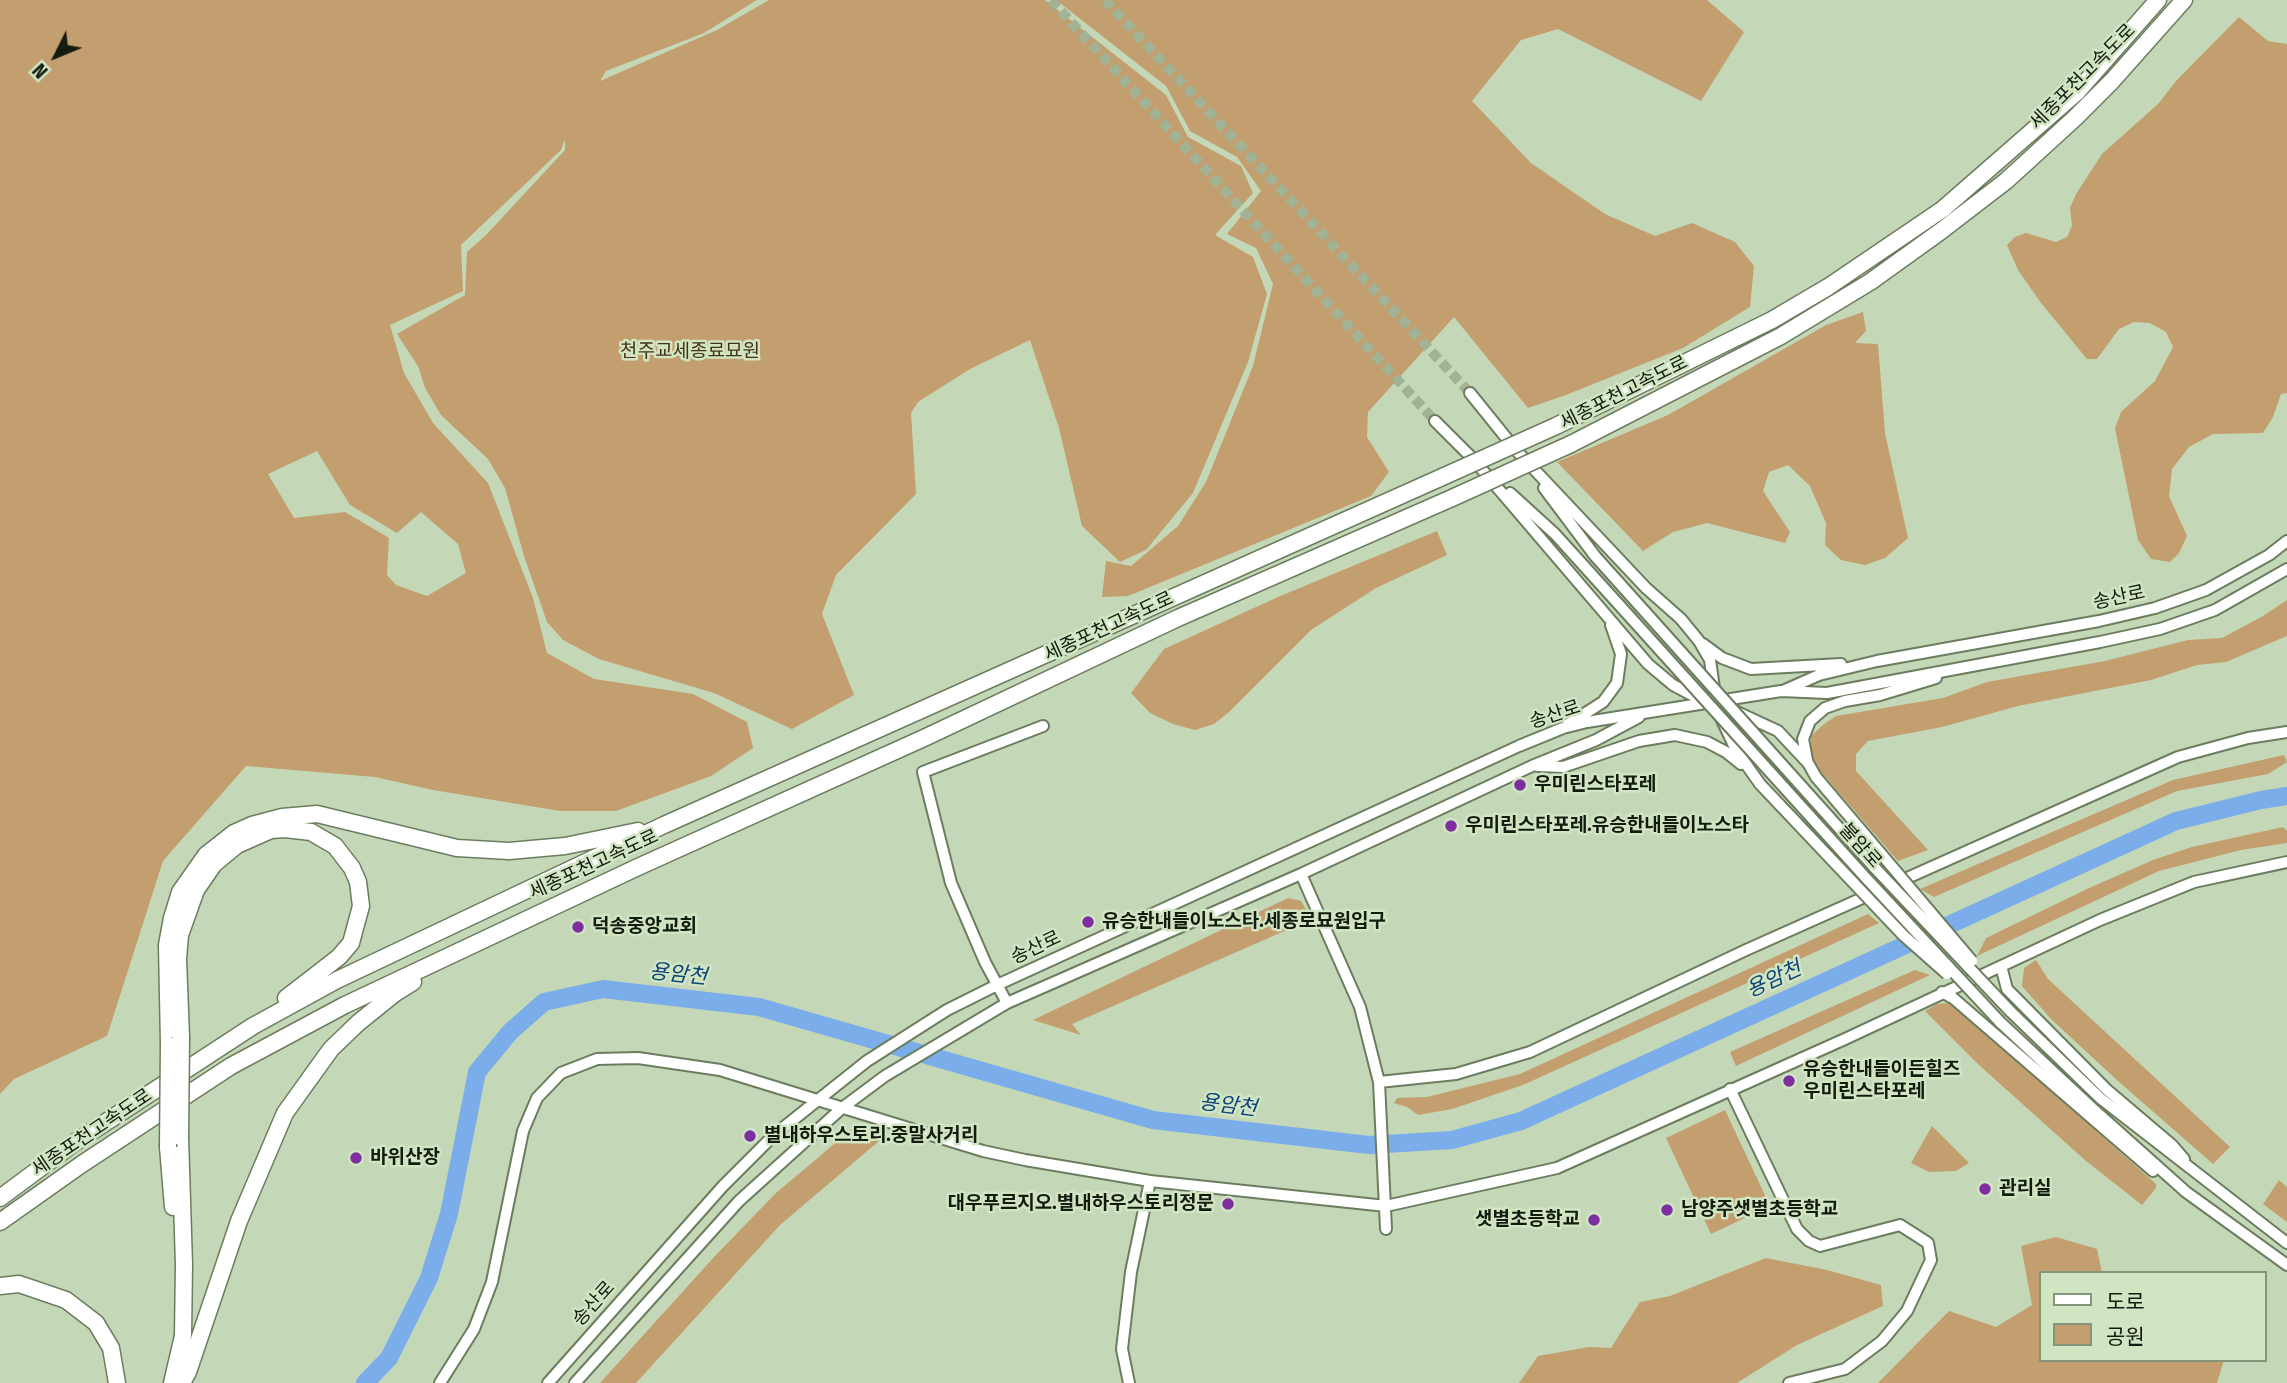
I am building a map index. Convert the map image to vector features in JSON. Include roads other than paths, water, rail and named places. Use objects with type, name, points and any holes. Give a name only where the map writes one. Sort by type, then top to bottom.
[{"type":"highway","name":"세종포천고속도로","points":[[0,1198],[74,1143],[253,1026],[337,980],[664,825],[1556,426],[1772,320],[1828,287],[1943,209],[2077,92],[2158,0]]},
{"type":"highway","name":"세종포천고속도로","points":[[0,1222],[82,1164],[231,1066],[345,1004],[1178,618],[1571,444],[1781,336],[1870,282],[2006,181],[2112,82],[2184,0]]},
{"type":"highway","points":[[175,1041],[167,945],[180,892],[206,855],[234,833],[252,825],[282,817],[317,814],[457,848],[509,851],[565,846],[664,825]]},
{"type":"highway","points":[[162,1383],[173,1337],[175,1290],[175,1041],[180,935],[200,884],[226,853],[254,836],[271,830],[311,832],[335,846],[352,868],[360,891],[359,919],[351,943],[340,957],[253,1026]]},
{"type":"highway","points":[[183,1383],[239,1221],[285,1113],[331,1049],[358,1023],[394,994],[474,944]]},
{"type":"highway","points":[[172,1383],[183,1336],[184,1252],[174,1142]]},
{"type":"highway","points":[[0,1286],[19,1284],[66,1300],[96,1323],[111,1348],[117,1383]]},
{"type":"street","name":"불암로","points":[[1470,393],[1595,556],[1874,867],[2010,1010],[2101,1098],[2287,1243]]},
{"type":"street","name":"불암로","points":[[1435,421],[1471,458],[1555,534],[1855,867],[2000,1022],[2186,1192],[2287,1265]]},
{"type":"street","points":[[1514,448],[1646,588],[1681,619],[1699,642],[1710,660],[1716,702],[1727,733],[1760,784],[1903,935],[2000,1022]]},
{"type":"street","points":[[1471,458],[1648,664],[1672,685],[1778,731],[1808,763],[1816,777],[2010,1010]]},
{"type":"street","name":"송산로","points":[[1781,691],[1819,675],[1868,663],[2099,621],[2155,608],[2206,590],[2269,555],[2287,541]]},
{"type":"street","name":"송산로","points":[[548,1383],[723,1186],[774,1135],[867,1061],[947,1010],[997,985],[1563,728],[1781,691],[1827,693],[2160,629],[2215,610],[2287,569]]},
{"type":"street","points":[[1563,728],[1603,702],[1617,683],[1621,654],[1606,612]]},
{"type":"street","points":[[1699,642],[1722,658],[1751,668],[1868,663]]},
{"type":"street","points":[[1808,763],[1803,739],[1810,721],[1825,708],[1845,701],[1880,695],[1976,665]]},
{"type":"street","name":"송산로","points":[[575,1383],[739,1200],[842,1108],[885,1076],[1007,1003],[1301,874],[1532,766],[1596,740],[1648,713]]},
{"type":"street","points":[[1007,1003],[985,962],[951,883],[923,772],[1043,726]]},
{"type":"street","points":[[1379,1082],[1457,1074],[1530,1052],[1746,950],[2178,757],[2248,738],[2287,732]]},
{"type":"street","points":[[1532,766],[1563,767],[1639,741],[1675,735],[1707,742],[1748,769]]},
{"type":"street","points":[[440,1383],[474,1329],[492,1282],[523,1132],[537,1098],[561,1073],[597,1059],[638,1058],[720,1070],[994,1153],[1150,1181],[1386,1206],[1557,1168],[2100,920],[2194,882],[2287,862]]},
{"type":"street","points":[[1301,874],[1360,1007],[1379,1082],[1386,1229]]},
{"type":"street","points":[[2001,966],[2007,989],[2106,1089],[2172,1145],[2199,1177]]},
{"type":"street","points":[[1942,992],[1953,998],[2150,1169],[2186,1192]]},
{"type":"street","points":[[1730,1089],[1797,1229],[1809,1241],[1820,1246],[1900,1225],[1928,1243],[1931,1260],[1907,1311],[1882,1341],[1845,1369],[1789,1383]]},
{"type":"street","points":[[1129,1383],[1122,1349],[1131,1272],[1150,1181]]},
{"type":"waterway","name":"용암천","points":[[365,1383],[389,1358],[429,1278],[449,1214],[477,1072],[510,1032],[544,1002],[603,989],[759,1007],[1153,1120],[1369,1145],[1452,1140],[1521,1121],[2176,821],[2287,796]]},
{"type":"tunnel","points":[[1051,0],[1435,421]]},
{"type":"tunnel","points":[[1105,0],[1470,393]]},
{"type":"place","name":"우미린스타포레","points":[[1520,785]]},
{"type":"place","name":"우미린스타포레.유승한내들이노스타","points":[[1451,826]]},
{"type":"place","name":"유승한내들이노스타.세종로묘원입구","points":[[1088,922]]},
{"type":"place","name":"덕송중앙교회","points":[[578,927]]},
{"type":"place","name":"유승한내들이든힐즈 우미린스타포레","points":[[1789,1081]]},
{"type":"place","name":"별내하우스토리.중말사거리","points":[[750,1136]]},
{"type":"place","name":"바위산장","points":[[356,1158]]},
{"type":"place","name":"관리실","points":[[1985,1189]]},
{"type":"place","name":"대우푸르지오.별내하우스토리정문","points":[[1228,1204]]},
{"type":"place","name":"남양주샛별초등학교","points":[[1667,1210]]},
{"type":"place","name":"샛별초등학교","points":[[1594,1220]]},
{"type":"park label","name":"천주교세종료묘원","points":[[690,352]]}]
